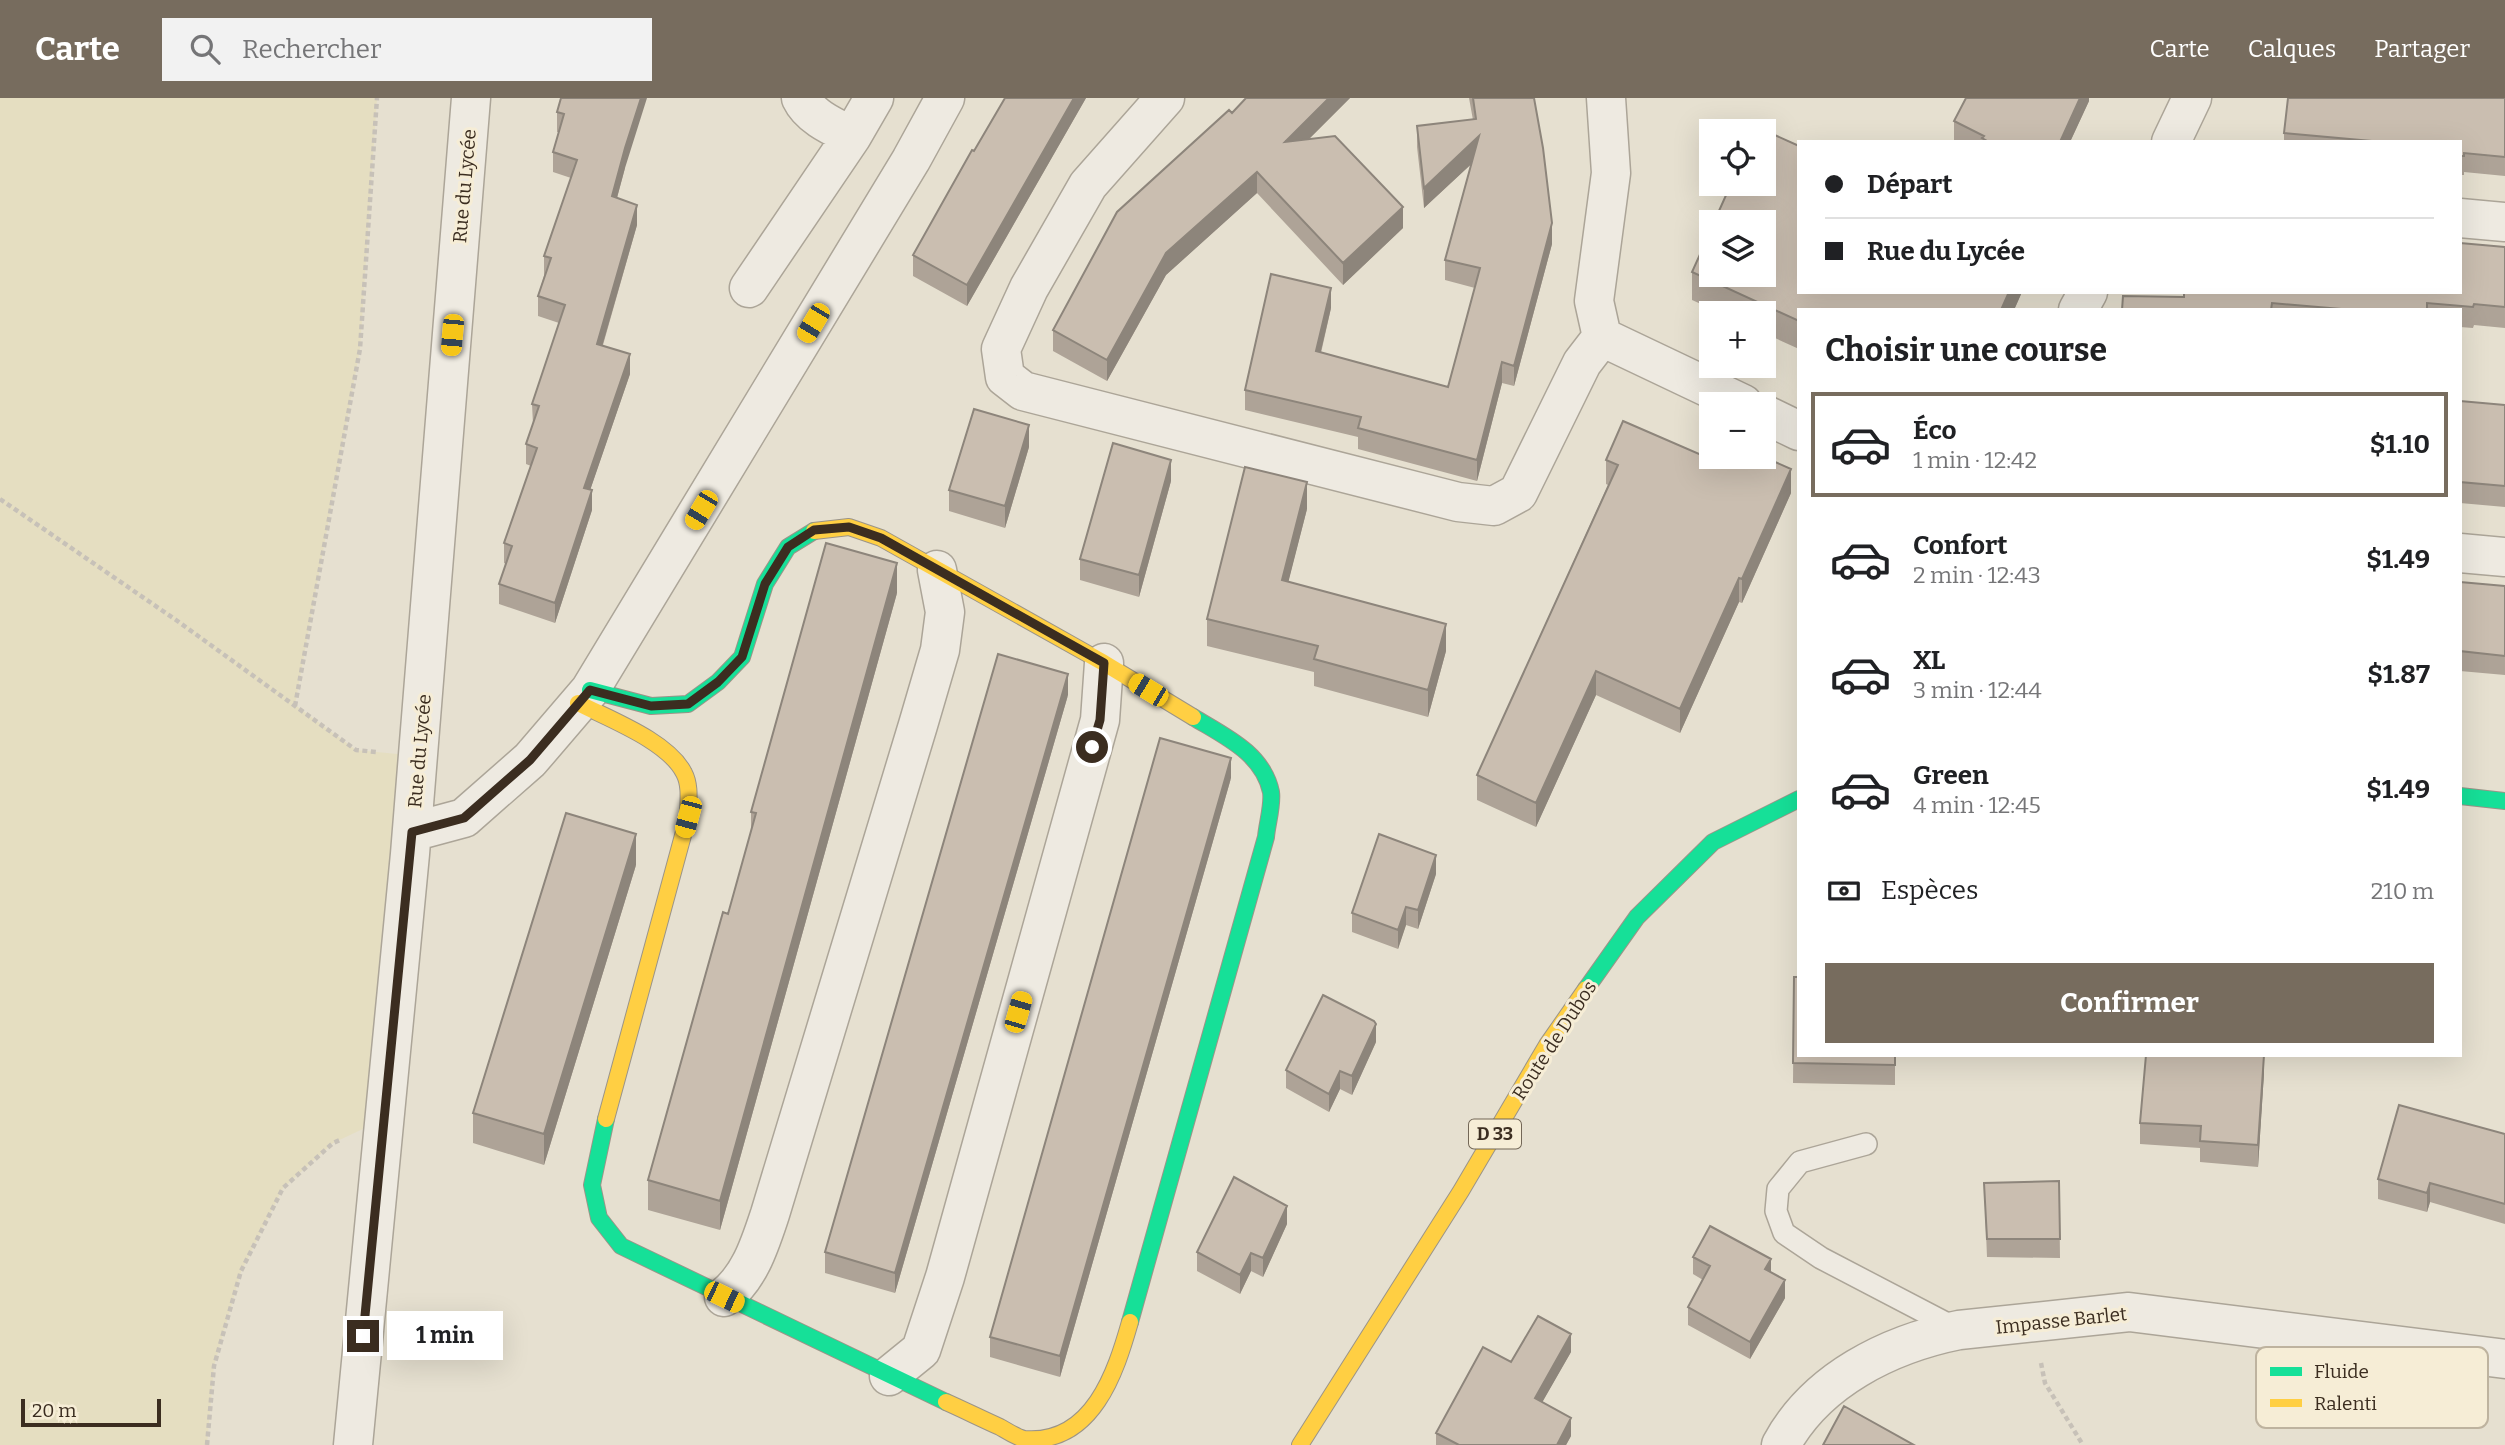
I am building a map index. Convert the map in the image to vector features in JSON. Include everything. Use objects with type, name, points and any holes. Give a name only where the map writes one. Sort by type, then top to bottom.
[{"type":"street","name":"Rue du Lycée","points":[[353,1445],[412,832],[471,98]]},
{"type":"street","points":[[802,98],[823,121],[852,136]]},
{"type":"street","points":[[749,288],[852,136],[874,98]]},
{"type":"street","points":[[412,832],[464,818],[530,760],[584,697],[911,160],[945,98]]},
{"type":"street","points":[[1165,98],[1088,186],[1029,288],[1001,349],[1005,377],[1023,391],[1458,502],[1494,506],[1518,493],[1582,363],[1602,337]]},
{"type":"street","points":[[1602,337],[1594,301],[1611,173],[1606,98]]},
{"type":"street","points":[[2172,140],[2192,98]]},
{"type":"street","points":[[2462,218],[2505,222]]},
{"type":"street","points":[[1602,337],[1718,392]]},
{"type":"street","points":[[1776,420],[1797,430]]},
{"type":"street","points":[[849,527],[881,538],[1104,663],[1236,743],[1256,759],[1271,793],[1266,837],[1119,1361],[1100,1403],[1082,1426],[1059,1441],[1024,1439],[621,1246],[599,1218],[592,1185],[599,1146],[688,817],[688,789],[683,770],[667,753],[584,697],[651,706],[688,704],[718,682],[742,657],[765,584],[788,547],[814,530],[849,527]]},
{"type":"street","points":[[2462,553],[2505,558]]},
{"type":"street","points":[[724,1297],[733,1290],[756,1257],[940,650],[945,612],[937,570]]},
{"type":"street","points":[[889,1376],[921,1350],[945,1277],[1100,720],[1104,663]]},
{"type":"street","points":[[2462,796],[2505,801]]},
{"type":"street","name":"Route de Dubos","points":[[1300,1445],[1461,1191],[1547,1045],[1637,916],[1713,842],[1797,800]]},
{"type":"street","name":"Impasse Barlet","points":[[1781,1445],[1817,1397],[1867,1361],[1933,1335],[1959,1330],[2129,1312],[2409,1347]]},
{"type":"lane","points":[[1866,1144],[1800,1162],[1777,1189],[1776,1211],[1784,1233],[1821,1258],[1959,1330]]},
{"type":"path","points":[[295,706],[359,349],[377,98]]},
{"type":"path","points":[[0,499],[176,620],[356,750],[418,756]]},
{"type":"path","points":[[207,1445],[214,1366],[237,1283],[283,1188],[333,1143],[384,1119]]},
{"type":"path","points":[[2033,1322],[2045,1382],[2083,1445]]},
{"type":"shaded area","points":[[0,98],[377,98],[360,349],[295,705],[356,750],[418,756],[384,1119],[333,1143],[283,1188],[241,1272],[214,1366],[207,1445],[0,1445]]},
{"type":"building","points":[[561,98],[641,98],[612,196],[637,205],[597,344],[630,354],[584,488],[592,490],[555,603],[499,584],[512,546],[504,543],[537,448],[526,444],[539,406],[532,404],[565,305],[538,296],[551,258],[544,256],[577,160],[553,152],[564,114],[557,112]]},
{"type":"building","points":[[1005,98],[1074,98],[967,285],[913,255],[972,150],[974,151]]},
{"type":"building","points":[[1246,98],[1329,98],[1285,142],[1335,136],[1403,207],[1343,263],[1257,172],[1166,253],[1107,360],[1053,330],[1117,212],[1229,110],[1232,113]]},
{"type":"building","points":[[1473,98],[1534,98],[1552,223],[1514,366],[1502,362],[1477,460],[1358,428],[1361,417],[1245,390],[1271,274],[1331,288],[1316,351],[1448,387],[1480,268],[1445,260],[1479,136],[1424,188],[1417,126],[1476,119]]},
{"type":"building","points":[[1966,98],[2080,98],[2061,140],[1986,140],[1982,138],[1984,136],[1954,121]]},
{"type":"building","points":[[2288,98],[2505,98],[2505,157],[2464,153],[2462,156],[2462,140],[2360,140],[2284,133]]},
{"type":"building","points":[[1776,136],[1797,145],[1797,294],[2008,294],[2002,308],[1797,308],[1797,320],[1776,310],[1776,301],[1755,301],[1725,287],[1776,287],[1776,210],[1719,210],[1726,196],[1776,196]]},
{"type":"building","points":[[2462,243],[2505,247],[2505,307],[2427,303],[2427,308],[2330,308],[2272,303],[2271,308],[2122,308],[2123,296],[2184,297],[2184,294],[2462,294]]},
{"type":"building","points":[[1699,257],[1699,275],[1692,272]]},
{"type":"building","points":[[2462,401],[2505,405],[2505,486],[2462,482]]},
{"type":"building","points":[[974,409],[1029,425],[1005,506],[949,490]]},
{"type":"building","points":[[1623,421],[1699,454],[1699,469],[1776,469],[1776,462],[1791,469],[1680,709],[1596,671],[1536,803],[1477,775],[1618,465],[1606,460]]},
{"type":"building","points":[[1113,443],[1171,460],[1139,575],[1080,559]]},
{"type":"building","points":[[1245,467],[1307,482],[1282,580],[1446,624],[1428,690],[1314,659],[1318,646],[1207,619]]},
{"type":"building","points":[[826,543],[897,563],[720,1201],[648,1180],[723,912],[728,914],[756,813],[751,812]]},
{"type":"building","points":[[2462,582],[2505,586],[2505,656],[2462,651]]},
{"type":"building","points":[[998,654],[1068,674],[895,1273],[825,1252]]},
{"type":"building","points":[[1160,738],[1231,758],[1060,1356],[990,1337]]},
{"type":"building","points":[[566,813],[636,834],[544,1134],[473,1113]]},
{"type":"building","points":[[1379,834],[1436,855],[1418,910],[1406,907],[1398,930],[1352,913]]},
{"type":"building","points":[[1794,977],[1797,977],[1797,1057],[1895,1057],[1895,1065],[1793,1063]]},
{"type":"building","points":[[1323,995],[1376,1024],[1352,1076],[1340,1071],[1329,1094],[1286,1070]]},
{"type":"building","points":[[2146,1057],[2264,1057],[2258,1145],[2200,1141],[2201,1126],[2140,1123]]},
{"type":"building","points":[[2399,1105],[2505,1134],[2505,1204],[2430,1183],[2427,1193],[2378,1179]]},
{"type":"building","points":[[1234,1177],[1287,1206],[1263,1258],[1251,1253],[1240,1275],[1197,1252]]},
{"type":"building","points":[[2059,1181],[2060,1239],[1987,1239],[1984,1183]]},
{"type":"building","points":[[1710,1226],[1771,1259],[1765,1269],[1785,1280],[1750,1342],[1688,1307],[1710,1266],[1693,1257]]},
{"type":"building","points":[[1538,1316],[1571,1334],[1535,1398],[1571,1418],[1557,1445],[1459,1445],[1436,1433],[1483,1347],[1511,1362]]},
{"type":"building","points":[[1844,1406],[1914,1445],[1823,1445]]},
{"type":"traffic: fast","points":[[590,690],[651,706],[688,704],[718,682],[742,657],[765,584],[788,547],[814,531]]},
{"type":"traffic: fast","points":[[1130,1322],[1266,837],[1271,803],[1267,778],[1251,756],[1193,717]]},
{"type":"traffic: fast","points":[[2462,796],[2505,801]]},
{"type":"traffic: fast","points":[[1586,989],[1637,917],[1713,842],[1797,800]]},
{"type":"traffic: fast","points":[[606,1119],[592,1185],[599,1218],[621,1246],[946,1402]]},
{"type":"traffic: slow","points":[[814,531],[849,527],[881,538],[1104,663],[1193,717]]},
{"type":"traffic: slow","points":[[578,703],[637,732],[665,751],[684,773],[688,789],[688,817],[606,1119]]},
{"type":"traffic: slow","points":[[1300,1445],[1461,1191],[1547,1045],[1586,989]]},
{"type":"traffic: slow","points":[[946,1402],[1024,1439],[1048,1438],[1068,1430],[1084,1418],[1109,1382],[1130,1322]]},
{"type":"route","points":[[363,1336],[412,832],[464,818],[530,760],[590,690],[651,706],[688,704],[718,682],[742,657],[765,584],[788,547],[814,530],[849,527],[881,538],[1104,663],[1100,720],[1092,747]]}]
